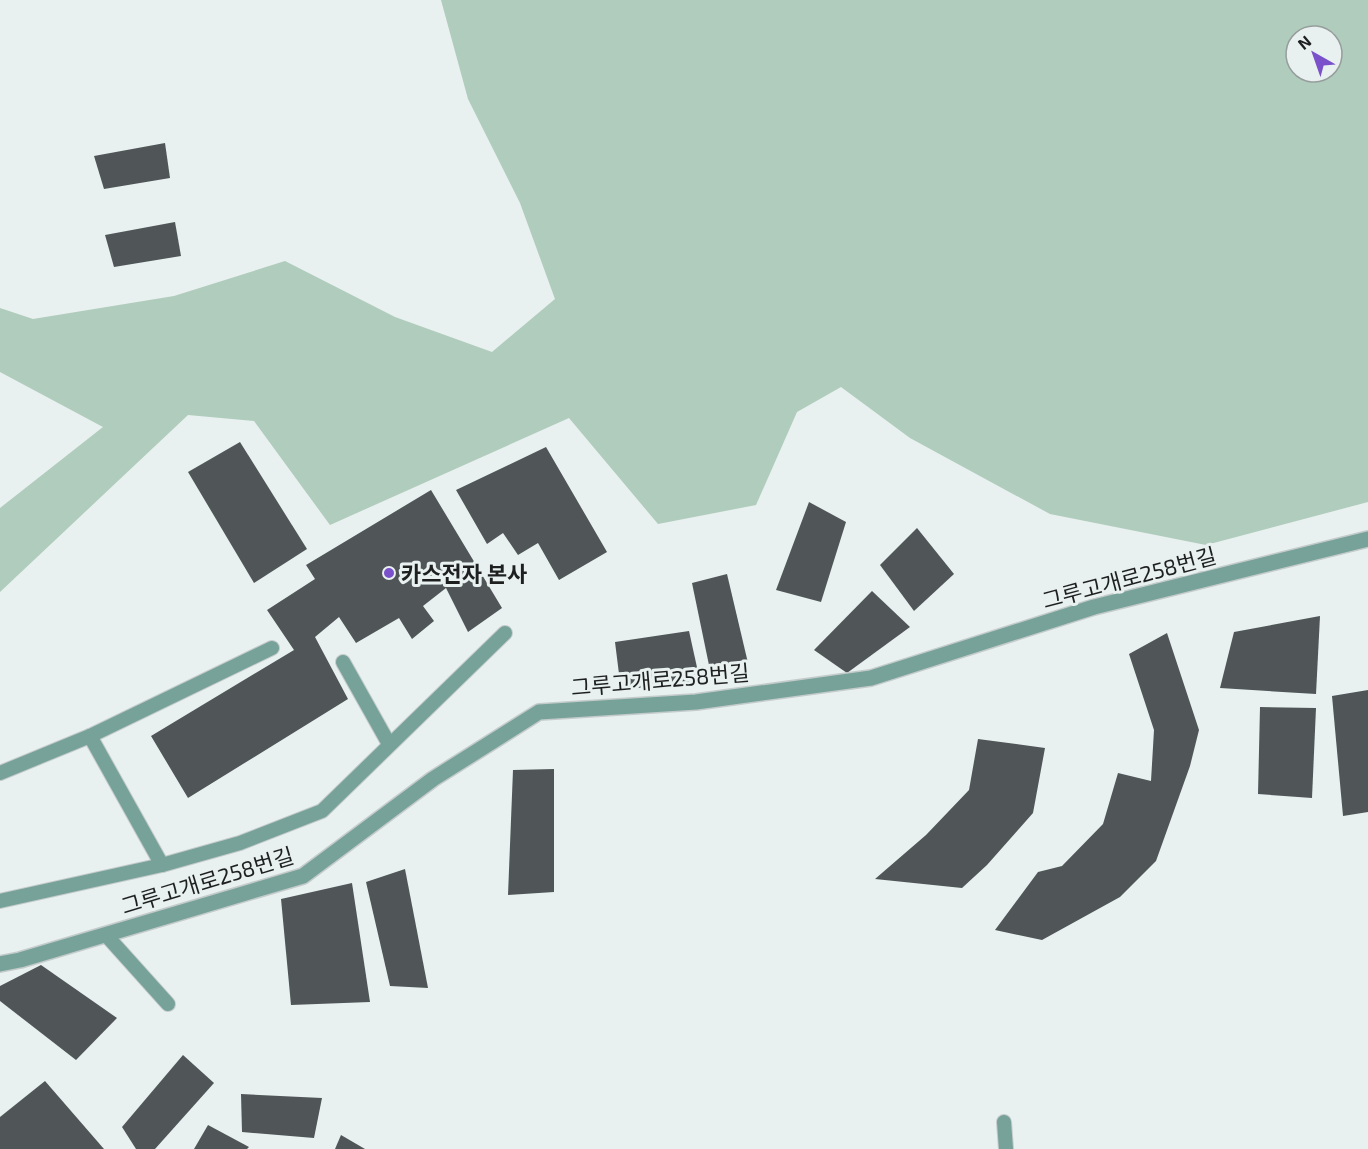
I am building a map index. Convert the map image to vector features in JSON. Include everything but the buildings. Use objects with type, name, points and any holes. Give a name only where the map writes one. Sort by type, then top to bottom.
[{"type":"street","name":"그루고개로258번길","points":[[0,964],[303,876],[433,779],[539,712],[696,702],[871,678],[1094,607],[1368,539]]},
{"type":"lane","points":[[0,901],[162,865],[240,843],[322,811],[505,633]]},
{"type":"lane","points":[[0,773],[90,736],[272,648]]},
{"type":"lane","points":[[343,662],[389,744]]},
{"type":"lane","points":[[90,736],[162,865]]},
{"type":"lane","points":[[106,935],[168,1004]]},
{"type":"lane","points":[[1004,1122],[1006,1149]]},
{"type":"green space","points":[[441,0],[1368,0],[1368,502],[1206,545],[1050,514],[910,438],[841,387],[797,412],[756,505],[658,524],[569,418],[330,525],[254,421],[188,415],[0,592],[0,508],[103,427],[0,372],[0,308],[33,319],[174,296],[285,261],[395,317],[492,352],[555,299],[520,203],[468,99]]},
{"type":"place","name":"카스전자 본사","points":[[389,573]]}]
